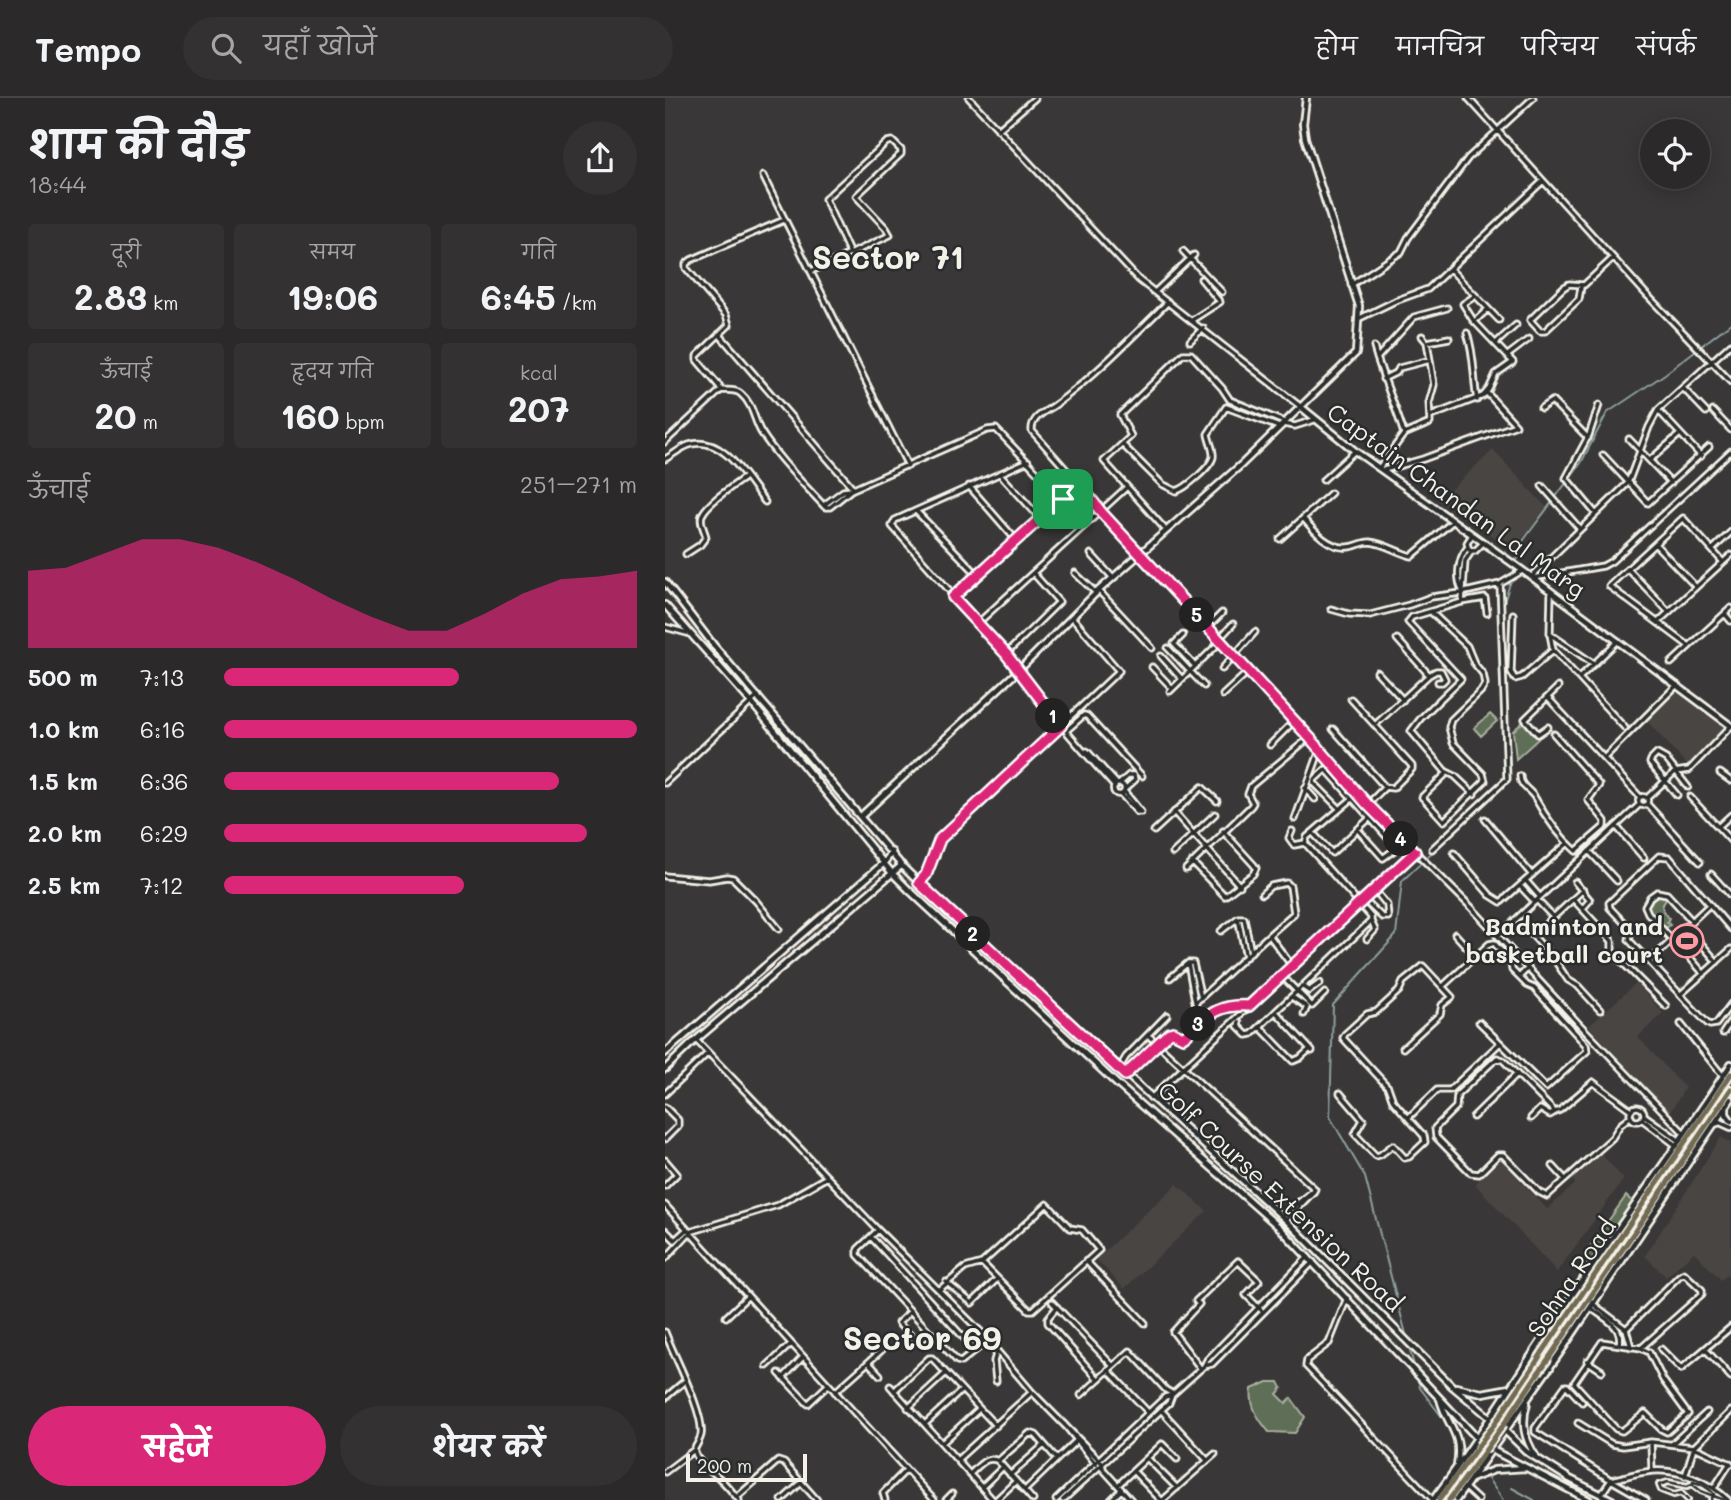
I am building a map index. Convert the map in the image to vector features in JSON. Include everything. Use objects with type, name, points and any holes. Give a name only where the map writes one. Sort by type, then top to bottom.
[{"type":"highway","name":"Sohna Road","points":[[1439,1500],[1479,1446],[1494,1418],[1533,1367],[1731,1074]]},
{"type":"highway","name":"Sohna Road","points":[[1449,1500],[1505,1427],[1539,1372],[1731,1089]]},
{"type":"main road","name":"Captain Chandan Lal Marg","points":[[1306,98],[1303,124],[1305,138],[1359,306],[1360,318],[1354,358],[1301,407],[1355,451],[1731,726]]},
{"type":"main road","points":[[861,816],[1019,670],[1097,592],[1242,464],[1301,407]]},
{"type":"main road","name":"Golf Course Extension Road","points":[[665,582],[715,647],[918,882],[1118,1069],[1284,1218],[1452,1386],[1505,1427],[1527,1452],[1538,1460],[1612,1500]]},
{"type":"main road","points":[[665,606],[751,702],[908,889],[1055,1029],[1280,1228],[1488,1450],[1589,1500]]},
{"type":"main road","points":[[665,1053],[884,863],[892,852]]},
{"type":"main road","points":[[665,1069],[902,865]]},
{"type":"main road","points":[[1433,1500],[1457,1469],[1476,1437],[1494,1418],[1532,1355],[1679,1144],[1731,1064]]},
{"type":"main road","points":[[1505,1427],[1550,1368],[1731,1099]]},
{"type":"main road","points":[[1726,1106],[1726,1114],[1731,1121]]},
{"type":"main road","points":[[1714,1124],[1720,1122],[1731,1127]]},
{"type":"main road","points":[[1532,1355],[1550,1368]]},
{"type":"main road","points":[[1452,1386],[1482,1393],[1511,1388]]},
{"type":"main road","points":[[1528,1398],[1523,1425],[1529,1446],[1538,1460]]},
{"type":"main road","points":[[1440,1399],[1443,1410],[1457,1434],[1460,1447],[1457,1469]]},
{"type":"main road","points":[[1456,1500],[1488,1450]]},
{"type":"main road","points":[[1472,1478],[1495,1470],[1527,1468]]},
{"type":"street","points":[[969,98],[1139,280],[1301,407]]},
{"type":"street","points":[[998,130],[1035,98]]},
{"type":"street","points":[[1468,98],[1613,258],[1731,382]]},
{"type":"street","points":[[1351,285],[1401,252],[1454,174],[1533,98]]},
{"type":"street","points":[[811,271],[851,254],[890,235],[856,196],[901,154],[901,150],[892,141],[887,142],[825,200],[851,254]]},
{"type":"street","points":[[763,176],[908,466]]},
{"type":"street","points":[[1360,318],[1426,290],[1543,181]]},
{"type":"street","points":[[720,390],[697,360],[698,352],[729,325],[726,314],[686,268],[686,264],[784,220]]},
{"type":"street","points":[[1183,251],[1192,257],[1222,292]]},
{"type":"street","points":[[1155,292],[1192,257]]},
{"type":"street","points":[[1581,287],[1569,284],[1530,320],[1541,331],[1545,331],[1579,299],[1581,287],[1613,258]]},
{"type":"street","points":[[1450,269],[1499,320]]},
{"type":"street","points":[[1192,320],[1220,302],[1201,279]]},
{"type":"street","points":[[1431,416],[1477,400],[1486,392],[1496,374],[1513,362],[1475,321],[1464,304],[1475,296]]},
{"type":"street","points":[[1168,302],[1075,389],[1034,422],[1032,432],[1101,512],[1249,671],[1367,804],[1499,936],[1685,1134]]},
{"type":"street","points":[[1377,358],[1414,317],[1447,308]]},
{"type":"street","points":[[1475,321],[1488,309]]},
{"type":"street","points":[[1496,343],[1516,325]]},
{"type":"street","points":[[1190,341],[1203,328]]},
{"type":"street","points":[[1467,333],[1474,355],[1473,383],[1477,400]]},
{"type":"street","points":[[719,334],[852,489]]},
{"type":"street","points":[[1381,469],[1404,434],[1428,425],[1431,416],[1429,403],[1434,385],[1427,342],[1422,336]]},
{"type":"street","points":[[1427,342],[1449,338]]},
{"type":"street","points":[[1508,355],[1529,339]]},
{"type":"street","points":[[1532,578],[1628,483],[1658,410],[1731,344]]},
{"type":"street","points":[[1374,347],[1404,434]]},
{"type":"street","points":[[1164,528],[1104,461],[1131,436],[1120,415],[1186,352],[1191,354],[1230,400],[1282,424]]},
{"type":"street","points":[[1383,379],[1397,372],[1399,368],[1430,360]]},
{"type":"street","points":[[1683,388],[1706,412]]},
{"type":"street","points":[[665,442],[720,390],[735,391],[741,394],[751,407],[761,432],[824,505],[843,491],[908,466],[987,430],[996,429],[1063,499]]},
{"type":"street","points":[[1381,469],[1423,459],[1516,425],[1486,392]]},
{"type":"street","points":[[1541,408],[1552,401],[1588,438]]},
{"type":"street","points":[[1596,514],[1568,480],[1588,438],[1599,405]]},
{"type":"street","points":[[1122,444],[1162,484],[1176,491],[1185,487],[1210,463],[1213,454],[1209,434],[1226,407],[1295,426],[1314,420]]},
{"type":"street","points":[[1658,410],[1701,456]]},
{"type":"street","points":[[1713,411],[1731,430]]},
{"type":"street","points":[[1650,460],[1681,433]]},
{"type":"street","points":[[1629,439],[1671,483]]},
{"type":"street","points":[[665,459],[685,447],[704,442],[725,452],[765,502]]},
{"type":"street","points":[[1603,455],[1648,503],[1709,447]]},
{"type":"street","points":[[1323,480],[1355,451]]},
{"type":"street","points":[[1532,578],[1603,566],[1612,562],[1731,452]]},
{"type":"street","points":[[1028,461],[895,520],[892,526],[1006,654],[1061,726],[1140,813],[1141,809],[1123,792]]},
{"type":"street","points":[[1000,474],[1040,519]]},
{"type":"street","points":[[686,554],[701,545],[706,537],[702,515],[718,498],[744,478]]},
{"type":"street","points":[[953,597],[1079,484]]},
{"type":"street","points":[[969,486],[1017,540]]},
{"type":"street","points":[[1542,486],[1580,529]]},
{"type":"street","points":[[978,623],[1128,487]]},
{"type":"street","points":[[1280,539],[1331,493]]},
{"type":"street","points":[[916,511],[978,575]]},
{"type":"street","points":[[1303,518],[1317,535],[1333,544],[1349,548],[1370,542],[1412,556],[1426,547],[1453,521]]},
{"type":"street","points":[[1689,646],[1609,586],[1683,518],[1723,562]]},
{"type":"street","points":[[1712,550],[1731,532]]},
{"type":"street","points":[[1469,550],[1467,543],[1472,535]]},
{"type":"street","points":[[1462,603],[1459,586],[1460,557],[1469,550],[1475,551],[1483,543]]},
{"type":"street","points":[[1655,544],[1696,587]]},
{"type":"street","points":[[1091,554],[1113,578]]},
{"type":"street","points":[[1658,622],[1731,555]]},
{"type":"street","points":[[1331,609],[1349,614],[1370,615],[1431,597],[1500,584],[1511,578],[1519,569]]},
{"type":"street","points":[[1629,569],[1669,612]]},
{"type":"street","points":[[1076,573],[1152,648]]},
{"type":"street","points":[[1006,654],[1059,602],[1034,574]]},
{"type":"street","points":[[1432,849],[1507,779],[1500,584]]},
{"type":"street","points":[[1551,592],[1550,634],[1553,650],[1625,727]]},
{"type":"street","points":[[1473,794],[1455,776],[1447,774],[1411,731],[1420,718],[1461,679],[1409,623],[1412,617],[1430,611],[1485,598],[1487,612]]},
{"type":"street","points":[[1671,663],[1731,608]]},
{"type":"street","points":[[1430,611],[1467,646],[1474,663],[1485,678],[1485,687],[1451,719],[1448,727],[1453,743],[1483,774],[1485,780],[1447,820],[1443,820],[1422,797],[1447,774]]},
{"type":"street","points":[[1208,627],[1222,613]]},
{"type":"street","points":[[1513,614],[1511,672],[1515,679],[1522,677],[1553,650]]},
{"type":"street","points":[[1725,614],[1731,621]]},
{"type":"street","points":[[908,889],[926,875],[940,839],[1119,670],[1072,617]]},
{"type":"street","points":[[1152,667],[1171,690],[1233,624]]},
{"type":"street","points":[[665,627],[687,633]]},
{"type":"street","points":[[1222,669],[1255,632]]},
{"type":"street","points":[[1550,634],[1594,664]]},
{"type":"street","points":[[1183,635],[1174,644],[1195,666]]},
{"type":"street","points":[[1397,639],[1429,675]]},
{"type":"street","points":[[1579,678],[1618,642]]},
{"type":"street","points":[[1168,648],[1204,686]]},
{"type":"street","points":[[1161,656],[1182,679]]},
{"type":"street","points":[[1223,695],[1249,671]]},
{"type":"street","points":[[1375,725],[1429,675],[1441,671],[1445,679],[1438,682]]},
{"type":"street","points":[[1377,672],[1402,700]]},
{"type":"street","points":[[1604,758],[1677,685]]},
{"type":"street","points":[[1548,727],[1538,734],[1525,719],[1558,687]]},
{"type":"street","points":[[665,783],[758,696]]},
{"type":"street","points":[[1548,698],[1640,797],[1647,798]]},
{"type":"street","points":[[1333,729],[1385,787],[1393,788],[1413,768],[1351,699]]},
{"type":"street","points":[[1066,731],[1084,715],[1087,716],[1142,775]]},
{"type":"street","points":[[1270,745],[1294,721]]},
{"type":"street","points":[[1700,862],[1647,804],[1647,798],[1677,771],[1689,770],[1731,726]]},
{"type":"street","points":[[1520,776],[1520,782],[1548,816],[1549,824],[1574,850],[1606,824],[1588,800],[1599,785],[1554,734]]},
{"type":"street","points":[[1186,869],[1251,806],[1253,803],[1248,794],[1251,786],[1310,738]]},
{"type":"street","points":[[1295,819],[1320,750]]},
{"type":"street","points":[[1677,795],[1650,764],[1654,756],[1660,755],[1677,771],[1688,787]]},
{"type":"street","points":[[1340,809],[1314,783],[1325,769],[1397,848],[1383,858],[1358,830]]},
{"type":"street","points":[[1720,773],[1729,780],[1731,774]]},
{"type":"street","points":[[1129,775],[1133,775],[1135,780],[1123,792],[1116,793],[1117,785],[1129,775]]},
{"type":"street","points":[[1154,831],[1202,787],[1217,801]]},
{"type":"street","points":[[1363,808],[1385,787]]},
{"type":"street","points":[[1305,788],[1315,799]]},
{"type":"street","points":[[1640,797],[1640,804]]},
{"type":"street","points":[[1690,797],[1731,840]]},
{"type":"street","points":[[1292,831],[1289,838],[1294,845],[1305,843],[1353,798]]},
{"type":"street","points":[[1499,936],[1640,804],[1647,804]]},
{"type":"street","points":[[1174,812],[1240,886]]},
{"type":"street","points":[[1173,853],[1215,814]]},
{"type":"street","points":[[1718,827],[1731,815]]},
{"type":"street","points":[[1313,833],[1332,853],[1371,817]]},
{"type":"street","points":[[1485,819],[1532,875]]},
{"type":"street","points":[[1616,826],[1644,858]]},
{"type":"street","points":[[1192,862],[1224,896],[1240,886],[1256,869],[1223,831]]},
{"type":"street","points":[[1305,843],[1361,901],[1382,918],[1388,917],[1387,905],[1374,889]]},
{"type":"street","points":[[1454,853],[1499,902],[1568,843]]},
{"type":"street","points":[[1590,851],[1617,881]]},
{"type":"street","points":[[1151,1098],[1415,852]]},
{"type":"street","points":[[1731,929],[1669,857],[1663,855],[1611,899],[1610,908],[1631,931],[1629,940],[1710,1026],[1716,1024],[1731,1004]]},
{"type":"street","points":[[1711,874],[1729,889],[1731,895]]},
{"type":"street","points":[[665,876],[709,880],[733,878],[779,929]]},
{"type":"street","points":[[1526,881],[1537,900]]},
{"type":"street","points":[[1575,882],[1590,900],[1583,908]]},
{"type":"street","points":[[1196,1002],[1294,913],[1290,886],[1287,883],[1271,886],[1262,894]]},
{"type":"street","points":[[1520,886],[1553,917]]},
{"type":"street","points":[[1533,936],[1583,890]]},
{"type":"street","points":[[1692,921],[1667,894],[1657,892],[1645,906],[1648,914],[1704,974]]},
{"type":"street","points":[[1573,899],[1612,941],[1612,952],[1666,1006]]},
{"type":"street","points":[[1361,901],[1375,930],[1367,939]]},
{"type":"street","points":[[1650,961],[1709,905]]},
{"type":"street","points":[[1221,931],[1238,918],[1244,918],[1251,952]]},
{"type":"street","points":[[1238,918],[1246,957]]},
{"type":"street","points":[[1239,1022],[1239,1027],[1248,1036],[1260,1027],[1371,921]]},
{"type":"street","points":[[1240,928],[1246,926]]},
{"type":"street","points":[[1524,926],[1568,980],[1578,986],[1600,1010]]},
{"type":"street","points":[[1686,926],[1717,962]]},
{"type":"street","points":[[1455,933],[1475,956]]},
{"type":"street","points":[[1269,934],[1292,967]]},
{"type":"street","points":[[1443,986],[1493,943],[1511,962],[1511,969],[1527,985],[1534,988],[1586,1045],[1587,1051],[1546,1088],[1479,1022]]},
{"type":"street","points":[[1244,947],[1250,946]]},
{"type":"street","points":[[1681,994],[1731,949]]},
{"type":"street","points":[[1170,978],[1192,962],[1195,965],[1201,998]]},
{"type":"street","points":[[1188,963],[1199,1023]]},
{"type":"street","points":[[1340,1093],[1363,1120],[1355,1134],[1376,1156],[1393,1145],[1407,1158],[1425,1142],[1424,1136],[1392,1100],[1388,1087],[1344,1040],[1344,1036],[1366,1015],[1376,1012],[1421,966],[1425,967],[1452,997],[1443,1005],[1440,1014],[1403,1048]]},
{"type":"street","points":[[1519,977],[1528,968]]},
{"type":"street","points":[[1282,976],[1311,1006],[1325,993]]},
{"type":"street","points":[[1303,987],[1309,992],[1320,983]]},
{"type":"street","points":[[1293,997],[1307,1007],[1304,1014]]},
{"type":"street","points":[[1125,1075],[1171,1032],[1184,1037],[1209,1014],[1224,1007],[1249,1006]]},
{"type":"street","points":[[1260,1027],[1293,1061],[1311,1050],[1276,1012]]},
{"type":"street","points":[[1118,1069],[1126,1057],[1167,1015]]},
{"type":"street","points":[[1723,1033],[1731,1021]]},
{"type":"street","points":[[1681,1024],[1723,1076]]},
{"type":"street","points":[[1150,1037],[1315,1189],[1284,1218]]},
{"type":"street","points":[[696,1040],[878,1230],[980,1331],[1132,1500]]},
{"type":"street","points":[[1408,1118],[1437,1090],[1450,1090],[1499,1044]]},
{"type":"street","points":[[665,1094],[708,1053]]},
{"type":"street","points":[[1555,1112],[1503,1059],[1495,1059],[1457,1095],[1456,1107],[1435,1128],[1434,1135],[1474,1174],[1479,1174],[1500,1154],[1506,1157],[1544,1195],[1612,1138],[1618,1127],[1630,1116],[1631,1110]]},
{"type":"street","points":[[1473,1117],[1517,1074]]},
{"type":"street","points":[[1531,1118],[1540,1109],[1550,1115],[1560,1111],[1593,1083],[1631,1110]]},
{"type":"street","points":[[665,1107],[678,1123],[665,1139]]},
{"type":"street","points":[[1631,1110],[1635,1107],[1641,1108],[1643,1118],[1679,1144]]},
{"type":"street","points":[[1630,1116],[1636,1121],[1643,1118]]},
{"type":"street","points":[[665,1160],[677,1174],[665,1185]]},
{"type":"street","points":[[1553,1166],[1565,1179]]},
{"type":"street","points":[[665,1230],[675,1240],[689,1231],[778,1205],[827,1177]]},
{"type":"street","points":[[939,1290],[964,1268],[982,1263],[1047,1204],[1070,1227],[1082,1230],[1099,1250],[1033,1310],[1029,1310],[982,1263]]},
{"type":"street","points":[[665,1205],[934,1500]]},
{"type":"street","points":[[878,1230],[858,1249],[858,1255],[958,1362],[987,1341]]},
{"type":"street","points":[[665,1259],[689,1231]]},
{"type":"street","points":[[871,1237],[975,1350]]},
{"type":"street","points":[[1203,1368],[1207,1360],[1308,1256]]},
{"type":"street","points":[[1086,1261],[1145,1323]]},
{"type":"street","points":[[1203,1368],[1173,1332],[1199,1304],[1196,1301],[1238,1261],[1259,1281],[1246,1295],[1263,1312]]},
{"type":"street","points":[[1056,1500],[1169,1403],[1173,1395],[1203,1368],[1212,1364],[1313,1262]]},
{"type":"street","points":[[1626,1329],[1684,1273],[1702,1290],[1702,1294],[1641,1348]]},
{"type":"street","points":[[947,1282],[972,1303],[998,1279]]},
{"type":"street","points":[[726,1317],[748,1296]]},
{"type":"street","points":[[1268,1297],[1273,1302]]},
{"type":"street","points":[[1347,1298],[1329,1343],[1307,1360],[1306,1366],[1433,1500]]},
{"type":"street","points":[[1052,1303],[1113,1366]]},
{"type":"street","points":[[1592,1306],[1626,1329],[1631,1347]]},
{"type":"street","points":[[1592,1306],[1617,1328],[1621,1335],[1619,1345]]},
{"type":"street","points":[[1057,1307],[1048,1318],[1048,1323],[1098,1379]]},
{"type":"street","points":[[911,1311],[898,1323],[917,1342],[931,1334]]},
{"type":"street","points":[[1661,1349],[1681,1369],[1731,1327]]},
{"type":"street","points":[[665,1332],[685,1380],[701,1435],[694,1450],[665,1472]]},
{"type":"street","points":[[1600,1343],[1619,1345],[1649,1352],[1663,1380],[1688,1414],[1667,1432],[1645,1413],[1622,1431],[1616,1429],[1574,1383],[1600,1343]]},
{"type":"street","points":[[767,1366],[791,1344]]},
{"type":"street","points":[[835,1392],[882,1350]]},
{"type":"street","points":[[1706,1350],[1731,1377]]},
{"type":"street","points":[[996,1381],[994,1361],[997,1351]]},
{"type":"street","points":[[1081,1395],[1129,1351],[1173,1395]]},
{"type":"street","points":[[783,1378],[803,1357]]},
{"type":"street","points":[[894,1391],[929,1358],[934,1359],[996,1426]]},
{"type":"street","points":[[1587,1361],[1602,1371]]},
{"type":"street","points":[[869,1363],[880,1375]]},
{"type":"street","points":[[1108,1370],[1148,1412]]},
{"type":"street","points":[[779,1373],[808,1404],[828,1385]]},
{"type":"street","points":[[908,1408],[946,1373]]},
{"type":"street","points":[[665,1398],[685,1380]]},
{"type":"street","points":[[890,1386],[995,1500],[1016,1482]]},
{"type":"street","points":[[1582,1402],[1565,1386],[1535,1430],[1646,1500]]},
{"type":"street","points":[[924,1425],[962,1390]]},
{"type":"street","points":[[957,1460],[1033,1392]]},
{"type":"street","points":[[1063,1500],[1148,1412],[1165,1397],[1173,1395]]},
{"type":"street","points":[[941,1443],[979,1409]]},
{"type":"street","points":[[1161,1410],[1207,1461]]},
{"type":"street","points":[[1685,1476],[1694,1447],[1731,1411]]},
{"type":"street","points":[[1672,1444],[1707,1412]]},
{"type":"street","points":[[1063,1422],[1076,1441],[1099,1464]]},
{"type":"street","points":[[1578,1423],[1612,1444],[1623,1446],[1651,1442],[1694,1447],[1730,1463],[1714,1488]]},
{"type":"street","points":[[998,1461],[1030,1433],[1036,1435],[1057,1459]]},
{"type":"street","points":[[1024,1490],[1076,1441]]},
{"type":"street","points":[[1651,1442],[1652,1471]]},
{"type":"street","points":[[1118,1485],[1162,1444],[1177,1459]]},
{"type":"street","points":[[1010,1475],[1044,1445]]},
{"type":"street","points":[[694,1450],[699,1463],[719,1477],[738,1499],[778,1461],[784,1463],[817,1500]]},
{"type":"street","points":[[1133,1471],[1162,1500],[1215,1454]]},
{"type":"street","points":[[1147,1458],[1177,1488]]},
{"type":"street","points":[[970,1474],[988,1459],[998,1461],[1031,1498],[1024,1500]]},
{"type":"street","points":[[982,1487],[1003,1467]]},
{"type":"street","points":[[885,1500],[883,1493],[906,1470]]},
{"type":"street","points":[[1601,1494],[1611,1480],[1652,1471],[1669,1471],[1714,1488],[1726,1500]]},
{"type":"street","points":[[1688,1500],[1681,1493],[1667,1494],[1659,1485],[1668,1482],[1687,1486],[1692,1484],[1701,1491],[1726,1500]]},
{"type":"street","points":[[782,1500],[801,1483]]},
{"type":"street","points":[[1465,1488],[1478,1500]]},
{"type":"street","points":[[1111,1500],[1121,1490]]},
{"type":"street","points":[[946,1500],[952,1494]]},
{"type":"street","points":[[1711,1500],[1713,1495]]},
{"type":"street","points":[[808,1500],[813,1496]]},
{"type":"shaded area","points":[[1493,450],[1549,510],[1512,549],[1438,501]]},
{"type":"shaded area","points":[[1678,691],[1727,727],[1688,766],[1646,720]]},
{"type":"shaded area","points":[[1636,983],[1663,1013],[1638,1037],[1685,1088],[1669,1114],[1589,1026]]},
{"type":"shaded area","points":[[1721,1137],[1731,1143],[1731,1272],[1721,1280],[1694,1252],[1666,1277],[1645,1256]]},
{"type":"shaded area","points":[[1601,1154],[1624,1179],[1557,1272],[1475,1184],[1501,1160],[1547,1209],[1575,1184],[1573,1180]]},
{"type":"shaded area","points":[[1177,1184],[1207,1211],[1124,1289],[1096,1259]]},
{"type":"green space","points":[[1490,714],[1497,721],[1481,736],[1474,728]]},
{"type":"green space","points":[[1523,722],[1538,739],[1516,759],[1513,731]]},
{"type":"green space","points":[[1663,894],[1667,898],[1662,906],[1670,925],[1665,929],[1648,910],[1653,896]]},
{"type":"green space","points":[[1626,1196],[1634,1203],[1591,1267],[1580,1261]]},
{"type":"green space","points":[[1268,1382],[1279,1382],[1282,1388],[1277,1394],[1286,1403],[1291,1398],[1305,1417],[1295,1433],[1269,1432],[1256,1412],[1252,1389]]},
{"type":"waterway","points":[[1513,574],[1523,541],[1581,463],[1607,413],[1665,374],[1731,323]]},
{"type":"waterway","points":[[1505,671],[1503,606],[1511,580]]},
{"type":"waterway","points":[[1407,1338],[1365,1177],[1330,1117],[1333,1005],[1396,935],[1402,881],[1507,781]]},
{"type":"waterway","points":[[1410,1351],[1415,1369]]},
{"type":"waterway","points":[[1418,1379],[1420,1388],[1451,1429]]},
{"type":"waterway","points":[[1486,1476],[1503,1500]]},
{"type":"waterway","points":[[1512,1488],[1534,1500]]},
{"type":"place","name":"Badminton and basketball court","points":[[1687,941]]},
{"type":"district","name":"Sector 71","points":[[888,258]]},
{"type":"district","name":"Sector 69","points":[[922,1339]]},
{"type":"route","points":[[1079,484],[1102,513],[1249,671],[1367,804],[1415,852],[1249,1006],[1224,1007],[1215,1011],[1183,1037],[1169,1033],[1125,1075],[919,883],[926,875],[940,839],[1061,726],[1006,654],[953,597],[1063,499],[1079,484]]}]
